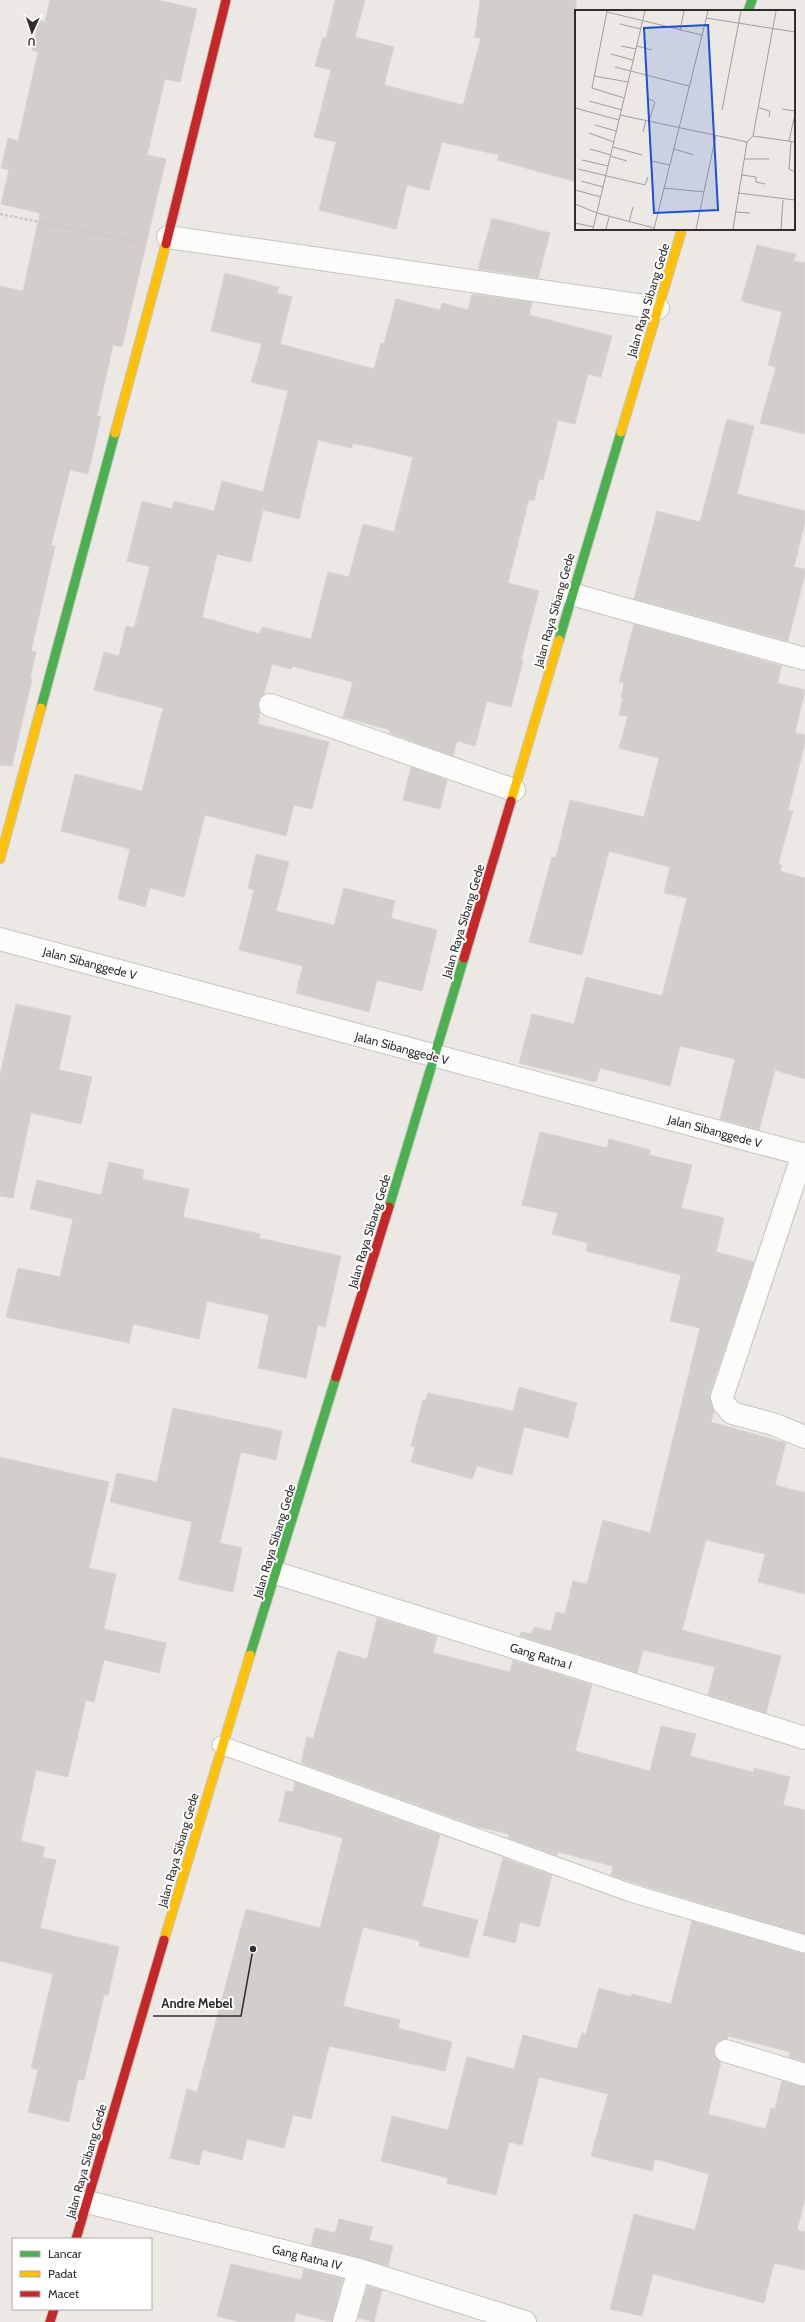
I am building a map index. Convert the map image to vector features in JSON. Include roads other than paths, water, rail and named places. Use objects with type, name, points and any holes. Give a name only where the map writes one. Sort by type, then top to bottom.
[{"type":"main road","points":[[0,859],[166,242],[226,0]]},
{"type":"main road","points":[[748,10],[752,0]]},
{"type":"main road","name":"Jalan Raya Sibang Gede","points":[[76,2238],[221,1745],[276,1574],[434,1056],[571,594],[682,230]]},
{"type":"main road","points":[[50,2322],[54,2310]]},
{"type":"street","points":[[166,242],[658,308]]},
{"type":"street","points":[[571,594],[805,659]]},
{"type":"street","points":[[270,705],[514,790]]},
{"type":"street","name":"Jalan Sibanggede V","points":[[0,939],[804,1155]]},
{"type":"street","points":[[804,1155],[722,1397],[724,1404],[732,1413],[773,1424],[805,1437]]},
{"type":"street","name":"Gang Ratna I","points":[[276,1574],[805,1738]]},
{"type":"street","points":[[726,2051],[805,2075]]},
{"type":"street","name":"Gang Ratna IV","points":[[87,2202],[359,2270],[525,2322]]},
{"type":"street","points":[[344,2322],[359,2270]]},
{"type":"lane","points":[[221,1745],[631,1893],[805,1944]]},
{"type":"place","name":"Andre Mebel","points":[[253,1949]]}]
